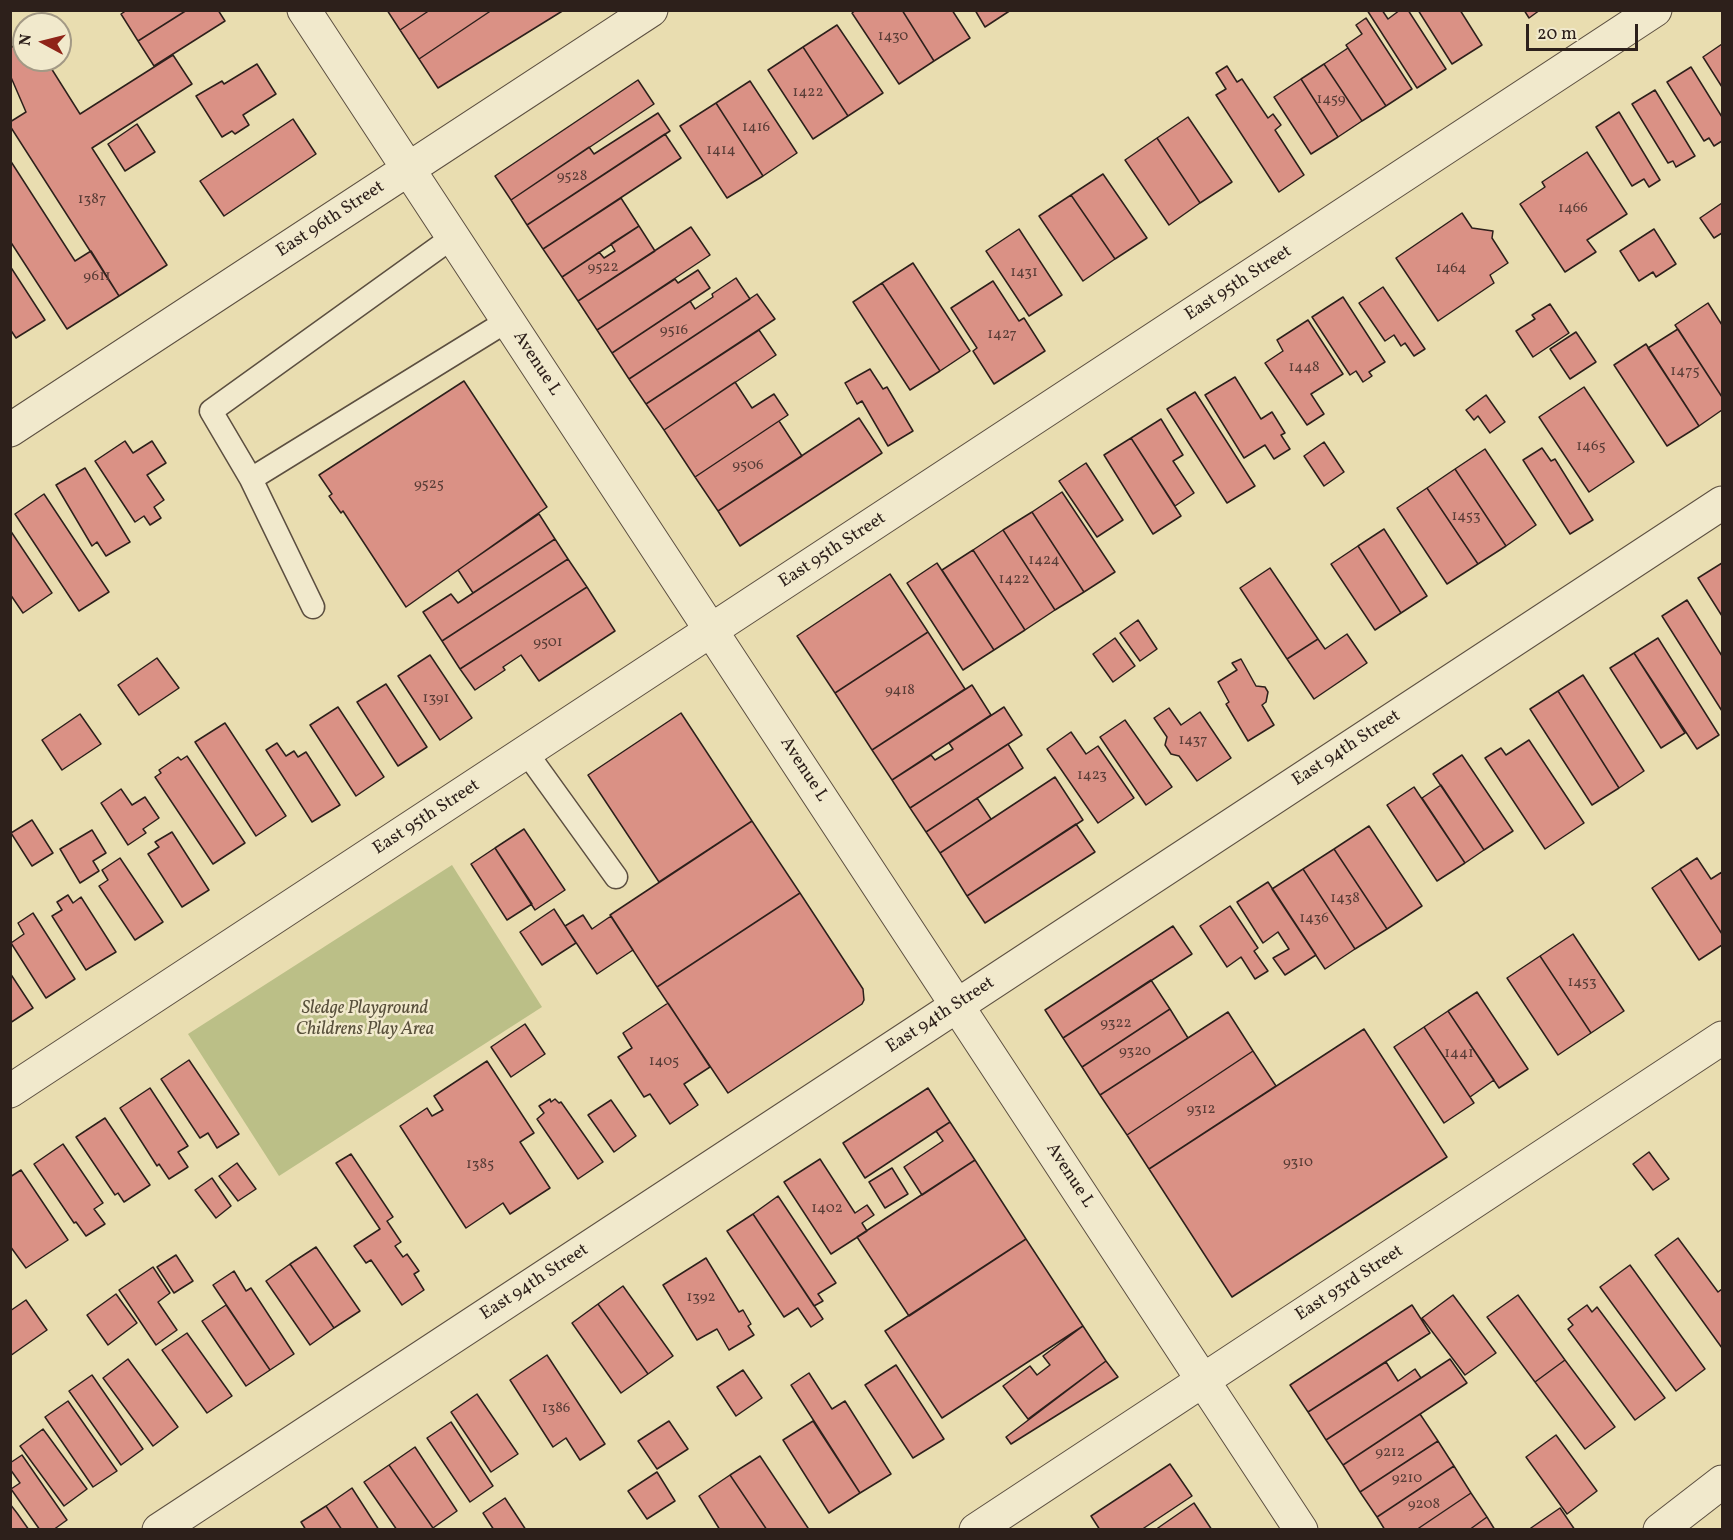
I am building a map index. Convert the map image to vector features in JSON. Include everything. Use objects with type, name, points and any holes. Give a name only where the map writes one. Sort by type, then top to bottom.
[{"type":"street","name":"Avenue L","points":[[304,10],[1301,1530]]},
{"type":"street","name":"East 96th Street","points":[[10,430],[651,10]]},
{"type":"street","name":"East 95th Street","points":[[10,1091],[1655,10]]},
{"type":"street","name":"East 94th Street","points":[[159,1530],[1722,503]]},
{"type":"street","name":"East 93rd Street","points":[[976,1530],[1722,1038]]},
{"type":"street","points":[[1660,1530],[1722,1482]]},
{"type":"lane","points":[[313,607],[250,479],[211,411],[453,237]]},
{"type":"lane","points":[[250,479],[507,321]]},
{"type":"lane","points":[[526,752],[616,877]]},
{"type":"green space","name":"Sledge Playground Childrens Play Area","points":[[452,865],[542,1007],[279,1176],[188,1034]]},
{"type":"building","points":[[127,10],[187,10],[138,41],[121,14]]},
{"type":"building","points":[[187,10],[218,10],[225,21],[154,66],[138,41]]},
{"type":"building","points":[[387,10],[430,10],[400,30]]},
{"type":"building","points":[[430,10],[492,10],[419,59],[400,30]]},
{"type":"building","points":[[492,10],[564,10],[438,88],[419,59]]},
{"type":"building","points":[[856,10],[902,10],[934,61],[899,84],[852,13]]},
{"type":"building","points":[[902,10],[952,10],[970,38],[934,61]]},
{"type":"building","points":[[975,10],[1011,10],[985,27]]},
{"type":"building","points":[[1367,10],[1382,10],[1388,19],[1400,10],[1408,10],[1446,69],[1417,88]]},
{"type":"building","points":[[1418,10],[1460,10],[1482,45],[1452,64]]},
{"type":"building","points":[[1524,10],[1540,10],[1529,18]]},
{"type":"building","points":[[1366,18],[1412,89],[1386,106],[1346,45],[1362,34],[1356,25]]},
{"type":"building","points":[[837,25],[883,93],[848,116],[803,47]]},
{"type":"building","points":[[1722,44],[1722,87],[1703,57]]},
{"type":"building","points":[[12,47],[12,72],[54,72],[80,114],[173,55],[192,84],[92,148],[167,265],[119,296],[10,126],[10,122],[26,112],[10,75],[10,48]]},
{"type":"building","points":[[803,47],[848,116],[813,139],[768,70]]},
{"type":"building","points":[[1348,48],[1386,106],[1362,121],[1324,64]]},
{"type":"building","points":[[257,64],[276,94],[243,115],[249,125],[235,134],[232,131],[222,137],[196,96],[222,81],[224,84]]},
{"type":"building","points":[[1324,64],[1362,121],[1338,137],[1301,79]]},
{"type":"building","points":[[1227,66],[1237,82],[1242,79],[1268,118],[1273,114],[1281,125],[1275,130],[1304,175],[1279,192],[1216,95],[1226,89],[1216,73]]},
{"type":"building","points":[[1691,67],[1722,117],[1722,141],[1714,146],[1709,138],[1704,141],[1667,82]]},
{"type":"building","points":[[1301,79],[1338,137],[1311,154],[1274,97]]},
{"type":"building","points":[[638,80],[654,104],[511,200],[495,176]]},
{"type":"building","points":[[750,81],[797,153],[763,176],[716,103]]},
{"type":"building","points":[[1655,90],[1695,156],[1676,167],[1673,161],[1668,163],[1632,104]]},
{"type":"building","points":[[716,103],[763,176],[727,198],[680,126]]},
{"type":"building","points":[[1619,112],[1660,180],[1649,187],[1644,179],[1632,186],[1596,127]]},
{"type":"building","points":[[658,113],[670,131],[527,225],[511,200],[589,147],[594,154]]},
{"type":"building","points":[[1188,117],[1232,182],[1200,203],[1157,138]]},
{"type":"building","points":[[293,119],[316,154],[224,216],[200,181]]},
{"type":"building","points":[[137,124],[155,152],[125,171],[108,144]]},
{"type":"building","points":[[665,134],[681,158],[543,249],[527,225]]},
{"type":"building","points":[[1157,138],[1200,203],[1169,225],[1125,160]]},
{"type":"building","points":[[1587,152],[1627,214],[1587,240],[1596,252],[1565,272],[1520,204],[1545,187],[1542,182]]},
{"type":"building","points":[[10,160],[75,261],[91,251],[119,296],[67,329],[10,241]]},
{"type":"building","points":[[1103,174],[1147,238],[1115,259],[1071,195]]},
{"type":"building","points":[[1071,195],[1115,259],[1083,281],[1039,216]]},
{"type":"building","points":[[621,198],[639,226],[562,277],[543,249]]},
{"type":"building","points":[[1722,203],[1722,233],[1714,238],[1700,218]]},
{"type":"building","points":[[1462,213],[1472,228],[1493,231],[1492,238],[1508,263],[1490,275],[1494,283],[1438,321],[1396,258]]},
{"type":"building","points":[[639,226],[655,251],[578,301],[562,277],[599,252],[604,258],[615,251],[611,244]]},
{"type":"building","points":[[691,227],[710,255],[597,330],[578,301]]},
{"type":"building","points":[[1019,229],[1062,295],[1029,316],[986,251]]},
{"type":"building","points":[[1654,229],[1676,264],[1656,277],[1653,272],[1639,281],[1620,251]]},
{"type":"building","points":[[913,263],[970,351],[940,371],[882,283]]},
{"type":"building","points":[[10,266],[45,320],[16,338],[10,329]]},
{"type":"building","points":[[698,270],[710,288],[612,353],[597,330],[675,279],[678,283]]},
{"type":"building","points":[[736,278],[750,299],[629,379],[612,353],[690,301],[695,309]]},
{"type":"building","points":[[993,281],[1019,321],[1024,318],[1045,351],[994,384],[973,351],[977,348],[951,308]]},
{"type":"building","points":[[882,283],[940,371],[910,390],[853,302]]},
{"type":"building","points":[[1383,287],[1425,349],[1414,356],[1405,343],[1401,346],[1394,335],[1385,341],[1359,303]]},
{"type":"building","points":[[757,294],[775,319],[646,404],[629,379]]},
{"type":"building","points":[[1343,297],[1385,362],[1369,372],[1372,376],[1363,382],[1356,371],[1350,375],[1312,317]]},
{"type":"building","points":[[1708,303],[1722,325],[1722,397],[1675,325]]},
{"type":"building","points":[[1550,304],[1569,333],[1533,357],[1516,331],[1535,319],[1532,315]]},
{"type":"building","points":[[1308,320],[1343,374],[1311,394],[1324,414],[1307,425],[1265,363],[1283,351],[1277,340]]},
{"type":"building","points":[[1678,329],[1722,397],[1722,410],[1699,426],[1648,348]]},
{"type":"building","points":[[759,330],[776,355],[664,430],[646,404]]},
{"type":"building","points":[[1576,332],[1596,362],[1570,379],[1550,349]]},
{"type":"building","points":[[1646,344],[1699,426],[1667,446],[1614,365]]},
{"type":"building","points":[[870,369],[883,389],[887,387],[913,431],[888,446],[862,401],[857,404],[845,383]]},
{"type":"building","points":[[1235,377],[1261,419],[1272,412],[1285,433],[1281,435],[1290,449],[1274,459],[1265,445],[1244,458],[1205,395]]},
{"type":"building","points":[[464,381],[547,507],[406,607],[343,511],[341,513],[329,496],[332,494],[319,475]]},
{"type":"building","points":[[735,382],[752,408],[774,394],[788,415],[695,477],[664,430]]},
{"type":"building","points":[[1584,387],[1634,462],[1589,492],[1539,417]]},
{"type":"building","points":[[1195,392],[1255,486],[1227,503],[1167,409]]},
{"type":"building","points":[[1486,395],[1505,422],[1490,433],[1478,416],[1474,420],[1466,410]]},
{"type":"building","points":[[859,418],[882,453],[740,546],[718,511]]},
{"type":"building","points":[[1161,419],[1183,455],[1173,461],[1194,493],[1175,506],[1131,438]]},
{"type":"building","points":[[779,421],[802,456],[718,511],[695,477]]},
{"type":"building","points":[[1131,438],[1181,516],[1153,534],[1104,455]]},
{"type":"building","points":[[125,441],[133,453],[152,441],[166,463],[147,475],[164,500],[154,507],[161,518],[150,525],[144,516],[135,522],[95,461]]},
{"type":"building","points":[[1324,442],[1344,472],[1324,486],[1304,456]]},
{"type":"building","points":[[1542,448],[1551,461],[1555,459],[1593,520],[1570,534],[1523,460]]},
{"type":"building","points":[[1485,449],[1536,525],[1506,546],[1455,469]]},
{"type":"building","points":[[1086,463],[1123,520],[1097,537],[1059,481]]},
{"type":"building","points":[[85,468],[130,542],[106,556],[97,542],[92,546],[56,485]]},
{"type":"building","points":[[1455,469],[1506,546],[1478,564],[1427,488]]},
{"type":"building","points":[[1427,488],[1478,564],[1447,584],[1397,508]]},
{"type":"building","points":[[1062,492],[1115,572],[1084,592],[1032,512]]},
{"type":"building","points":[[44,494],[109,592],[79,611],[15,514]]},
{"type":"building","points":[[1032,512],[1084,592],[1055,610],[1003,530]]},
{"type":"building","points":[[539,514],[555,539],[473,593],[458,570]]},
{"type":"building","points":[[1384,529],[1427,596],[1401,613],[1358,546]]},
{"type":"building","points":[[10,530],[52,593],[23,613],[10,594]]},
{"type":"building","points":[[1003,530],[1055,610],[1025,630],[973,550]]},
{"type":"building","points":[[555,539],[568,559],[442,641],[423,612],[451,594],[458,603]]},
{"type":"building","points":[[1358,546],[1401,613],[1375,630],[1331,564]]},
{"type":"building","points":[[973,550],[1025,630],[994,650],[942,570]]},
{"type":"building","points":[[568,559],[587,587],[460,669],[442,641]]},
{"type":"building","points":[[937,563],[994,650],[963,670],[907,583]]},
{"type":"building","points":[[1722,563],[1722,616],[1698,578]]},
{"type":"building","points":[[1270,568],[1318,639],[1287,659],[1240,588]]},
{"type":"building","points":[[890,574],[928,632],[835,693],[797,636]]},
{"type":"building","points":[[587,587],[615,631],[539,681],[521,655],[503,667],[505,670],[475,690],[460,669]]},
{"type":"building","points":[[1687,600],[1722,656],[1722,711],[1662,616]]},
{"type":"building","points":[[1138,620],[1157,649],[1140,661],[1120,633]]},
{"type":"building","points":[[928,632],[965,689],[872,750],[835,693]]},
{"type":"building","points":[[1347,634],[1367,663],[1314,699],[1287,659],[1318,639],[1325,649]]},
{"type":"building","points":[[1115,638],[1135,666],[1113,682],[1093,654]]},
{"type":"building","points":[[1658,638],[1719,735],[1697,749],[1634,653]]},
{"type":"building","points":[[1634,653],[1685,733],[1661,748],[1610,668]]},
{"type":"building","points":[[430,655],[472,718],[440,740],[398,676]]},
{"type":"building","points":[[157,658],[179,688],[139,715],[118,685]]},
{"type":"building","points":[[1241,659],[1256,686],[1265,687],[1268,692],[1266,702],[1262,705],[1274,725],[1248,741],[1226,704],[1229,702],[1218,682],[1237,670],[1232,663]]},
{"type":"building","points":[[1583,675],[1644,771],[1619,788],[1558,691]]},
{"type":"building","points":[[386,684],[427,747],[398,766],[357,702]]},
{"type":"building","points":[[972,685],[991,715],[892,780],[872,750]]},
{"type":"building","points":[[1558,691],[1619,788],[1592,805],[1530,709]]},
{"type":"building","points":[[338,707],[384,777],[356,796],[310,725]]},
{"type":"building","points":[[1004,707],[1022,735],[910,808],[892,780],[931,755],[935,760],[953,749],[949,743]]},
{"type":"building","points":[[1169,708],[1181,725],[1200,712],[1231,758],[1197,781],[1179,756],[1171,754],[1165,745],[1167,737],[1154,718]]},
{"type":"building","points":[[681,713],[752,821],[659,882],[588,775]]},
{"type":"building","points":[[80,714],[101,744],[62,770],[42,740]]},
{"type":"building","points":[[1125,720],[1172,787],[1146,805],[1100,737]]},
{"type":"building","points":[[225,723],[286,816],[256,836],[195,742]]},
{"type":"building","points":[[1071,732],[1086,754],[1098,746],[1134,798],[1098,823],[1047,749]]},
{"type":"building","points":[[1529,740],[1584,823],[1545,849],[1485,758],[1501,748],[1506,755]]},
{"type":"building","points":[[277,743],[286,756],[294,751],[298,757],[306,752],[340,805],[312,822],[266,750]]},
{"type":"building","points":[[1008,744],[1023,768],[926,832],[910,808]]},
{"type":"building","points":[[1462,755],[1513,831],[1484,850],[1433,774]]},
{"type":"building","points":[[187,756],[245,843],[213,864],[155,777],[161,773],[159,770],[178,757],[181,760]]},
{"type":"building","points":[[1055,777],[1083,820],[967,896],[940,853]]},
{"type":"building","points":[[1441,785],[1484,850],[1465,863],[1422,798]]},
{"type":"building","points":[[1414,787],[1465,863],[1437,881],[1387,805]]},
{"type":"building","points":[[121,789],[132,805],[145,797],[159,818],[143,829],[146,833],[128,845],[101,803]]},
{"type":"building","points":[[977,798],[991,819],[940,853],[926,832]]},
{"type":"building","points":[[32,820],[53,853],[32,866],[11,833]]},
{"type":"building","points":[[752,821],[800,893],[657,987],[610,915]]},
{"type":"building","points":[[1076,824],[1095,852],[985,923],[967,896]]},
{"type":"building","points":[[1369,826],[1422,906],[1387,929],[1334,849]]},
{"type":"building","points":[[524,829],[565,890],[535,910],[495,848]]},
{"type":"building","points":[[92,830],[106,853],[93,861],[99,871],[80,883],[60,849]]},
{"type":"building","points":[[172,832],[209,890],[182,907],[148,854],[159,847],[155,842]]},
{"type":"building","points":[[495,848],[532,904],[507,920],[471,864]]},
{"type":"building","points":[[1334,849],[1387,929],[1355,949],[1303,869]]},
{"type":"building","points":[[120,858],[163,922],[135,940],[99,886],[108,880],[102,870]]},
{"type":"building","points":[[1697,858],[1711,879],[1722,872],[1722,934],[1680,869]]},
{"type":"building","points":[[1303,869],[1355,949],[1325,969],[1272,889]]},
{"type":"building","points":[[1680,869],[1722,934],[1722,945],[1699,960],[1652,888]]},
{"type":"building","points":[[1268,882],[1316,955],[1285,975],[1273,958],[1289,949],[1278,932],[1263,943],[1237,902]]},
{"type":"building","points":[[800,893],[863,989],[864,1000],[862,1004],[728,1093],[657,987]]},
{"type":"building","points":[[68,895],[73,903],[81,897],[116,952],[86,970],[52,916],[62,910],[57,902]]},
{"type":"building","points":[[1230,906],[1258,948],[1254,951],[1268,971],[1255,979],[1241,957],[1227,967],[1200,926]]},
{"type":"building","points":[[554,909],[576,943],[542,965],[520,932]]},
{"type":"building","points":[[33,913],[75,979],[46,998],[11,943],[24,934],[18,923]]},
{"type":"building","points":[[583,915],[592,929],[611,916],[633,950],[597,974],[565,926]]},
{"type":"building","points":[[1173,926],[1192,954],[1063,1038],[1045,1010]]},
{"type":"building","points":[[1573,934],[1624,1011],[1591,1033],[1540,956]]},
{"type":"building","points":[[1540,956],[1591,1033],[1558,1055],[1507,978]]},
{"type":"building","points":[[10,973],[33,1008],[10,1023]]},
{"type":"building","points":[[1151,980],[1170,1009],[1082,1067],[1063,1038]]},
{"type":"building","points":[[1477,992],[1528,1069],[1499,1088],[1448,1011]]},
{"type":"building","points":[[668,1003],[710,1067],[684,1084],[698,1105],[670,1124],[650,1094],[644,1097],[618,1057],[632,1048],[623,1033]]},
{"type":"building","points":[[1170,1009],[1188,1038],[1100,1095],[1082,1067]]},
{"type":"building","points":[[1448,1011],[1494,1080],[1470,1097],[1424,1027]]},
{"type":"building","points":[[1228,1012],[1253,1051],[1127,1135],[1100,1095]]},
{"type":"building","points":[[525,1024],[545,1054],[511,1077],[491,1047]]},
{"type":"building","points":[[1424,1027],[1474,1103],[1444,1123],[1394,1047]]},
{"type":"building","points":[[1364,1029],[1447,1157],[1232,1297],[1149,1169]]},
{"type":"building","points":[[1253,1051],[1276,1086],[1149,1169],[1127,1135]]},
{"type":"building","points":[[189,1060],[239,1134],[217,1148],[208,1133],[200,1138],[161,1079]]},
{"type":"building","points":[[487,1061],[534,1133],[520,1142],[550,1188],[510,1214],[503,1203],[466,1228],[400,1126],[427,1108],[432,1116],[443,1110],[434,1096]]},
{"type":"building","points":[[150,1088],[188,1146],[178,1152],[188,1167],[169,1179],[159,1164],[157,1166],[120,1108]]},
{"type":"building","points":[[928,1088],[950,1122],[865,1178],[843,1143]]},
{"type":"building","points":[[550,1099],[551,1102],[555,1099],[561,1102],[603,1162],[578,1179],[537,1119],[544,1113],[539,1106]]},
{"type":"building","points":[[611,1100],[636,1136],[614,1152],[588,1115]]},
{"type":"building","points":[[105,1118],[150,1185],[124,1202],[118,1193],[115,1195],[76,1137]]},
{"type":"building","points":[[950,1122],[975,1160],[922,1195],[904,1167],[943,1141],[936,1131]]},
{"type":"building","points":[[63,1144],[103,1203],[94,1209],[105,1224],[86,1236],[76,1222],[74,1223],[34,1164]]},
{"type":"building","points":[[1649,1152],[1669,1179],[1653,1190],[1633,1164]]},
{"type":"building","points":[[351,1154],[393,1217],[387,1221],[401,1242],[395,1246],[403,1257],[407,1254],[419,1271],[414,1274],[424,1290],[402,1305],[371,1260],[366,1263],[354,1246],[380,1229],[336,1163]]},
{"type":"building","points":[[820,1159],[855,1213],[867,1205],[874,1215],[862,1223],[867,1231],[831,1254],[784,1182]]},
{"type":"building","points":[[975,1160],[1026,1239],[909,1316],[857,1237]]},
{"type":"building","points":[[237,1163],[256,1189],[238,1201],[219,1176]]},
{"type":"building","points":[[892,1168],[908,1194],[885,1208],[869,1182]]},
{"type":"building","points":[[21,1170],[68,1240],[26,1268],[10,1246],[10,1177]]},
{"type":"building","points":[[212,1178],[231,1206],[216,1218],[195,1190]]},
{"type":"building","points":[[778,1196],[836,1283],[818,1294],[823,1301],[814,1306],[753,1214]]},
{"type":"building","points":[[753,1214],[823,1319],[811,1327],[798,1308],[784,1317],[727,1231]]},
{"type":"building","points":[[1678,1238],[1718,1292],[1722,1289],[1722,1348],[1655,1255]]},
{"type":"building","points":[[1026,1239],[1083,1326],[942,1418],[885,1331]]},
{"type":"building","points":[[316,1247],[360,1311],[334,1328],[290,1264]]},
{"type":"building","points":[[176,1255],[193,1281],[174,1293],[157,1267]]},
{"type":"building","points":[[706,1258],[739,1312],[743,1310],[751,1324],[748,1326],[754,1335],[729,1350],[717,1329],[697,1340],[663,1285]]},
{"type":"building","points":[[290,1264],[334,1328],[310,1345],[266,1281]]},
{"type":"building","points":[[1630,1265],[1705,1369],[1676,1391],[1600,1287]]},
{"type":"building","points":[[153,1267],[170,1293],[158,1302],[177,1330],[156,1345],[119,1290]]},
{"type":"building","points":[[234,1271],[246,1291],[251,1288],[294,1354],[270,1370],[213,1285]]},
{"type":"building","points":[[623,1286],[673,1356],[648,1374],[598,1304]]},
{"type":"building","points":[[116,1294],[137,1323],[108,1345],[87,1315]]},
{"type":"building","points":[[1453,1295],[1496,1353],[1465,1375],[1422,1318]]},
{"type":"building","points":[[1518,1295],[1565,1360],[1535,1382],[1487,1317]]},
{"type":"building","points":[[26,1300],[47,1330],[10,1356],[10,1311]]},
{"type":"building","points":[[598,1304],[648,1374],[621,1393],[572,1323]]},
{"type":"building","points":[[226,1305],[270,1370],[246,1386],[202,1321]]},
{"type":"building","points":[[1412,1305],[1430,1333],[1308,1412],[1290,1385]]},
{"type":"building","points":[[1587,1305],[1592,1312],[1597,1307],[1665,1398],[1635,1420],[1568,1329],[1573,1325],[1568,1319]]},
{"type":"building","points":[[1083,1326],[1106,1361],[1028,1419],[1003,1386],[1030,1366],[1037,1375],[1050,1365],[1043,1356]]},
{"type":"building","points":[[187,1333],[232,1396],[207,1413],[162,1350]]},
{"type":"building","points":[[547,1355],[605,1444],[580,1460],[566,1438],[553,1447],[510,1380]]},
{"type":"building","points":[[128,1359],[178,1427],[153,1446],[103,1378]]},
{"type":"building","points":[[1450,1359],[1467,1383],[1343,1465],[1326,1440]]},
{"type":"building","points":[[1565,1360],[1615,1427],[1585,1449],[1535,1382]]},
{"type":"building","points":[[1106,1361],[1118,1377],[1011,1444],[1006,1437]]},
{"type":"building","points":[[1386,1362],[1398,1381],[1415,1369],[1421,1378],[1326,1440],[1308,1412]]},
{"type":"building","points":[[896,1365],[944,1439],[913,1458],[865,1385]]},
{"type":"building","points":[[743,1370],[762,1398],[736,1416],[717,1387]]},
{"type":"building","points":[[809,1373],[832,1409],[845,1401],[891,1474],[860,1493],[791,1385]]},
{"type":"building","points":[[92,1375],[143,1449],[121,1465],[69,1391]]},
{"type":"building","points":[[477,1394],[518,1454],[491,1472],[451,1412]]},
{"type":"building","points":[[68,1401],[117,1471],[93,1487],[45,1417]]},
{"type":"building","points":[[1420,1414],[1438,1441],[1360,1492],[1343,1465]]},
{"type":"building","points":[[669,1421],[688,1449],[657,1469],[638,1441]]},
{"type":"building","points":[[813,1421],[860,1493],[829,1513],[783,1440]]},
{"type":"building","points":[[451,1422],[493,1486],[470,1502],[427,1438]]},
{"type":"building","points":[[43,1429],[87,1489],[64,1506],[20,1446]]},
{"type":"building","points":[[1556,1435],[1597,1491],[1567,1514],[1526,1457]]},
{"type":"building","points":[[1438,1441],[1454,1466],[1377,1517],[1360,1492]]},
{"type":"building","points":[[415,1447],[457,1511],[433,1528],[389,1465]]},
{"type":"building","points":[[22,1455],[67,1520],[53,1530],[40,1530],[11,1489],[20,1483],[10,1469],[10,1463]]},
{"type":"building","points":[[760,1456],[808,1528],[805,1530],[767,1530],[730,1475]]},
{"type":"building","points":[[1170,1464],[1192,1496],[1141,1530],[1100,1530],[1091,1516]]},
{"type":"building","points":[[389,1465],[433,1528],[430,1530],[397,1530],[364,1482]]},
{"type":"building","points":[[1454,1466],[1471,1493],[1416,1530],[1385,1530],[1377,1517]]},
{"type":"building","points":[[657,1472],[675,1501],[647,1519],[628,1491]]},
{"type":"building","points":[[730,1475],[767,1530],[720,1530],[699,1496]]},
{"type":"building","points":[[352,1488],[379,1530],[342,1530],[326,1506]]},
{"type":"building","points":[[1471,1493],[1487,1517],[1469,1530],[1416,1530]]},
{"type":"building","points":[[505,1498],[526,1530],[494,1530],[483,1513]]},
{"type":"building","points":[[1194,1503],[1212,1530],[1155,1530]]},
{"type":"building","points":[[10,1504],[17,1513],[29,1530],[10,1530]]},
{"type":"building","points":[[326,1506],[342,1530],[306,1530],[301,1522]]},
{"type":"building","points":[[1560,1508],[1575,1530],[1528,1530]]},
{"type":"building","points":[[1487,1517],[1495,1530],[1469,1530]]}]
